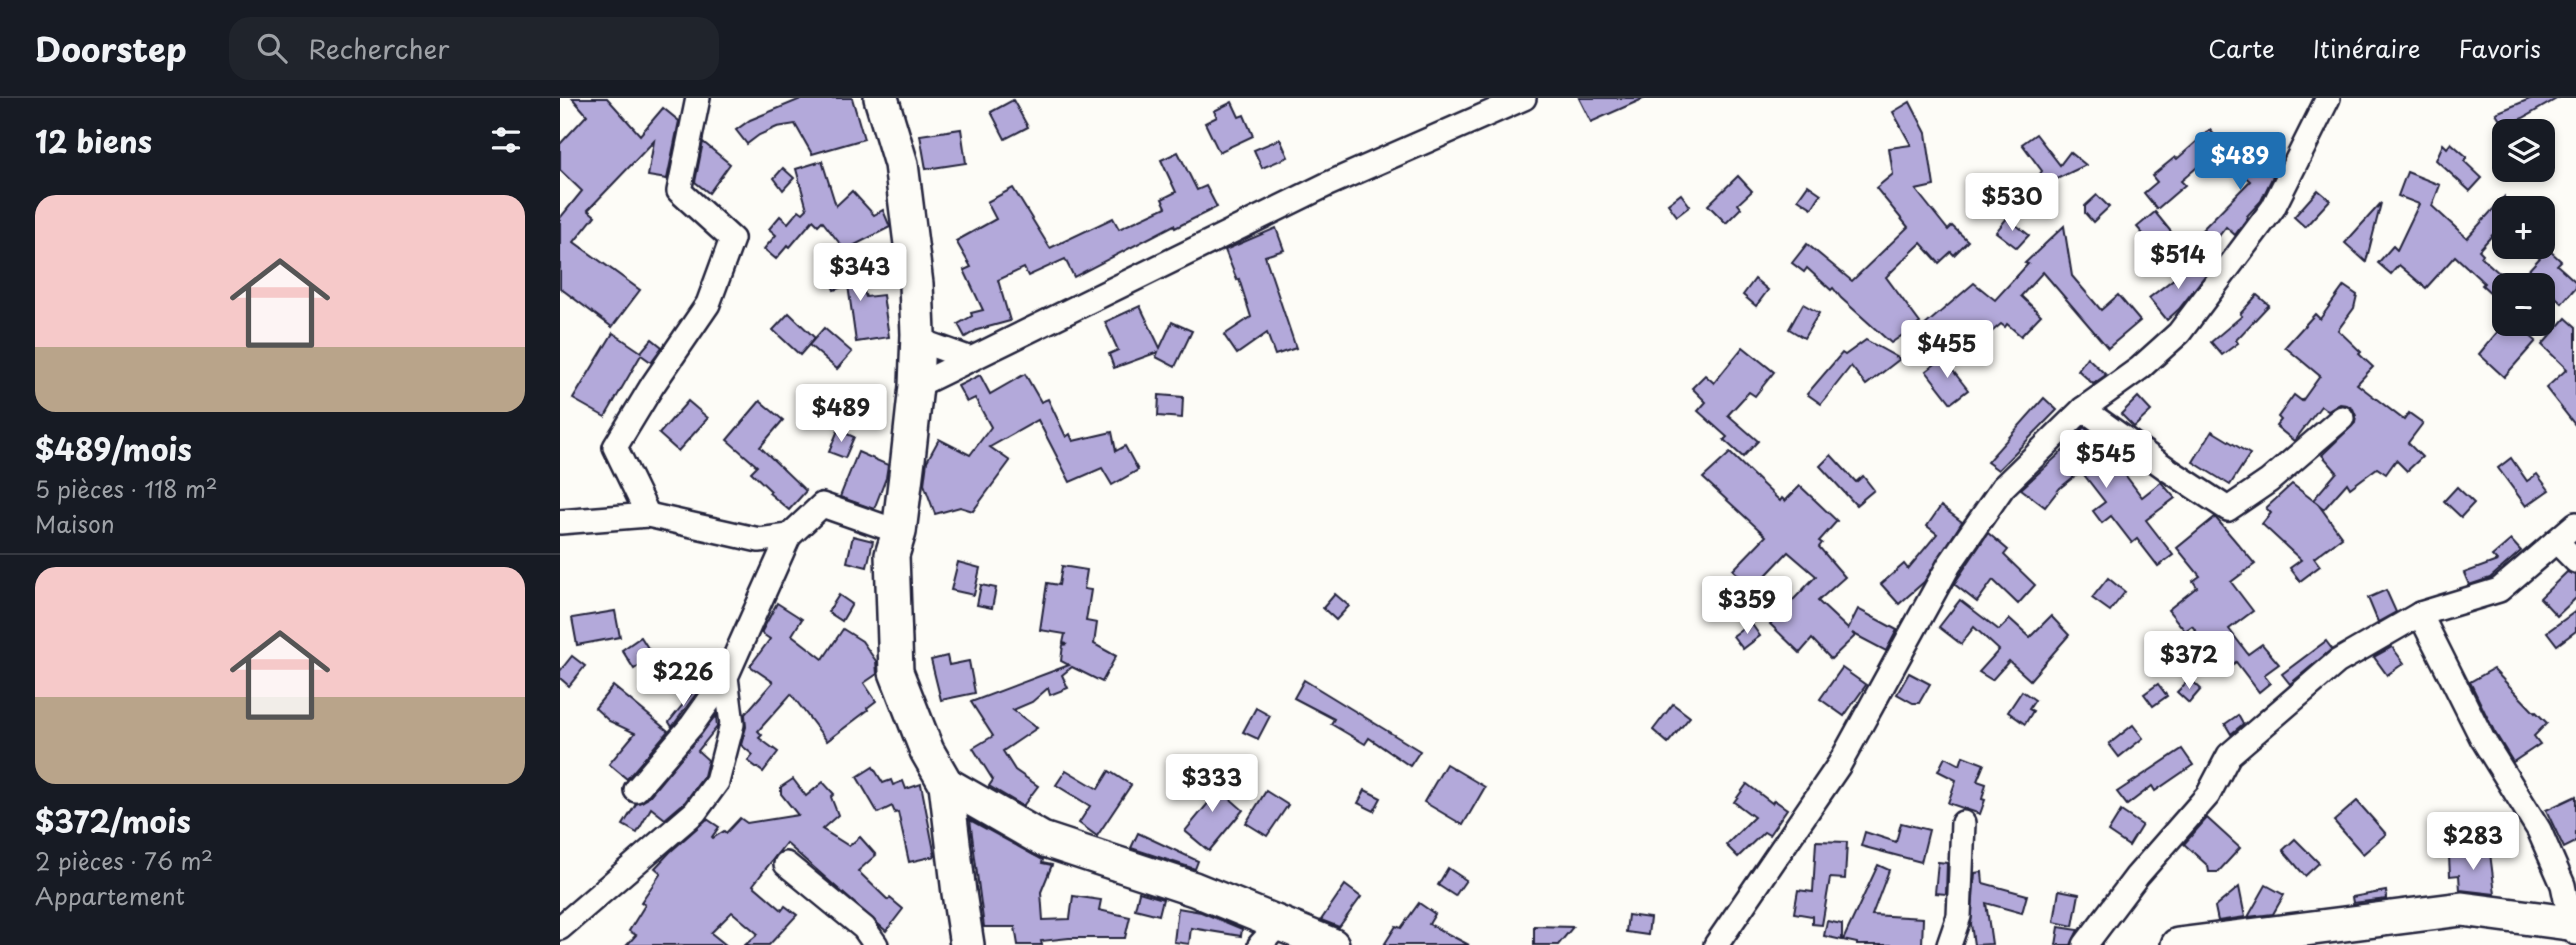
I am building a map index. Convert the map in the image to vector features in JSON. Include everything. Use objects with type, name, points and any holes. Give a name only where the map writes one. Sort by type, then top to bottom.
[{"type":"street","points":[[648,516],[615,447],[652,386],[708,304],[732,239],[678,191],[698,98]]},
{"type":"street","points":[[881,98],[901,164],[916,284],[918,340],[916,386],[899,532],[892,555],[896,672],[928,751],[946,784],[958,893],[967,945]]},
{"type":"street","points":[[916,386],[1328,184],[1524,98]]},
{"type":"street","points":[[1716,945],[1839,765],[1949,565],[2003,487],[2083,409],[2140,368],[2179,332],[2273,208],[2328,98]]},
{"type":"street","points":[[918,340],[971,359]]},
{"type":"street","points":[[2083,409],[2159,464],[2228,509],[2269,481],[2342,418]]},
{"type":"street","points":[[636,790],[692,725],[726,677],[789,536],[822,505],[899,532]]},
{"type":"street","points":[[560,522],[648,516],[760,540],[789,536]]},
{"type":"street","points":[[2085,945],[2137,876],[2208,794],[2230,755],[2337,662],[2420,614],[2499,590],[2576,524]]},
{"type":"street","points":[[2556,541],[2576,561]]},
{"type":"street","points":[[2178,945],[2226,942],[2462,909],[2574,927],[2563,885],[2539,831],[2482,738],[2420,614]]},
{"type":"street","points":[[560,928],[695,811],[717,782],[732,724],[726,677]]},
{"type":"street","points":[[946,784],[1042,839],[1194,889],[1270,934],[1332,945]]},
{"type":"street","points":[[1949,945],[1959,916],[1963,823]]},
{"type":"street","points":[[786,864],[864,928],[876,945]]},
{"type":"building","points":[[572,98],[607,98],[640,135],[663,108],[679,121],[667,179],[648,176],[654,141],[588,210],[595,216],[574,242],[640,290],[612,327],[560,288],[560,218],[582,191],[560,170],[560,144],[587,115]]},
{"type":"building","points":[[803,98],[852,98],[864,139],[812,154],[795,124],[777,127],[747,144],[736,130],[750,120]]},
{"type":"building","points":[[1579,98],[1645,98],[1591,122]]},
{"type":"building","points":[[2532,98],[2558,98],[2521,119],[2500,119],[2496,113]]},
{"type":"building","points":[[1013,100],[1028,127],[1005,139],[991,112]]},
{"type":"building","points":[[1232,102],[1239,117],[1244,115],[1253,136],[1219,152],[1205,123],[1217,117],[1214,111]]},
{"type":"building","points":[[1910,102],[1926,133],[1934,186],[1916,190],[1948,230],[1952,226],[1968,241],[1954,255],[1951,252],[1939,263],[1921,243],[1886,277],[1920,323],[1891,343],[1833,288],[1831,290],[1807,268],[1804,272],[1792,263],[1807,244],[1852,281],[1908,227],[1876,188],[1893,174],[1889,148],[1911,145],[1893,112]]},
{"type":"building","points":[[961,129],[966,163],[926,169],[920,135]]},
{"type":"building","points":[[2210,130],[2223,145],[2181,181],[2185,185],[2157,209],[2144,193],[2157,182],[2152,176],[2175,157],[2177,159]]},
{"type":"building","points":[[2036,134],[2060,165],[2070,152],[2086,165],[2025,194],[2042,171],[2022,144]]},
{"type":"building","points":[[2236,137],[2262,161],[2273,176],[2261,201],[2235,235],[2226,227],[2212,245],[2198,234],[2250,181],[2220,154]]},
{"type":"building","points":[[1280,139],[1288,157],[1262,168],[1254,150]]},
{"type":"building","points":[[703,142],[730,164],[709,193],[695,182]]},
{"type":"building","points":[[2451,143],[2467,157],[2464,161],[2482,178],[2470,191],[2436,160],[2443,144],[2447,148]]},
{"type":"building","points":[[1178,152],[1197,190],[1206,186],[1217,207],[1175,228],[1174,225],[1074,277],[1065,259],[1028,276],[1024,268],[998,280],[1010,321],[977,330],[965,337],[958,324],[972,316],[971,313],[983,310],[964,270],[971,267],[956,241],[996,219],[987,202],[1013,188],[1050,248],[1113,218],[1119,229],[1166,207],[1162,199],[1176,192],[1161,160]]},
{"type":"building","points":[[822,161],[836,206],[852,191],[874,215],[883,210],[890,227],[845,250],[822,221],[818,225],[813,220],[776,259],[764,249],[776,235],[769,229],[780,216],[788,223],[799,210],[803,213],[807,209],[796,169]]},
{"type":"building","points":[[783,168],[794,178],[783,190],[774,178]]},
{"type":"building","points":[[2407,172],[2440,185],[2432,206],[2467,238],[2492,210],[2492,235],[2479,250],[2483,254],[2481,257],[2499,273],[2492,273],[2492,294],[2455,256],[2426,288],[2399,265],[2391,274],[2378,263],[2393,246],[2397,250],[2419,204],[2398,196]]},
{"type":"building","points":[[1738,176],[1752,191],[1738,204],[1741,208],[1726,223],[1708,205]]},
{"type":"building","points":[[1808,185],[1821,194],[1812,208],[1798,199]]},
{"type":"building","points":[[2318,190],[2330,200],[2305,227],[2294,217]]},
{"type":"building","points":[[1681,194],[1690,206],[1677,216],[1668,204]]},
{"type":"building","points":[[2097,195],[2109,207],[2093,222],[2085,213],[2085,206]]},
{"type":"building","points":[[2381,203],[2366,262],[2345,243]]},
{"type":"building","points":[[2155,212],[2172,233],[2155,248],[2137,227]]},
{"type":"building","points":[[2007,218],[2029,235],[2017,248],[1996,232]]},
{"type":"building","points":[[2064,226],[2072,276],[2101,310],[2118,295],[2140,321],[2108,348],[2043,272],[2021,296],[2041,315],[2021,336],[2007,324],[2005,327],[2001,324],[1955,363],[1924,326],[1974,283],[1995,300],[2028,264],[2025,263]]},
{"type":"building","points":[[1276,228],[1284,250],[1265,256],[1296,348],[1275,355],[1267,333],[1237,354],[1224,335],[1251,317],[1239,279],[1237,280],[1225,250]]},
{"type":"building","points":[[2555,255],[2561,261],[2557,265],[2576,282],[2576,287],[2562,303],[2555,296],[2555,273],[2526,273],[2539,259],[2555,259]]},
{"type":"building","points":[[851,256],[866,297],[883,295],[889,337],[856,342],[848,285],[834,290],[825,268]]},
{"type":"building","points":[[2197,261],[2207,273],[2167,320],[2149,298]]},
{"type":"building","points":[[1755,279],[1768,290],[1756,306],[1743,295]]},
{"type":"building","points":[[2344,286],[2357,295],[2354,308],[2338,330],[2373,367],[2357,384],[2404,420],[2409,413],[2423,423],[2408,443],[2422,457],[2407,471],[2396,460],[2386,474],[2377,468],[2350,488],[2347,483],[2324,509],[2313,500],[2337,472],[2322,455],[2355,423],[2353,409],[2340,404],[2328,411],[2321,406],[2294,441],[2276,426],[2281,420],[2278,417],[2294,395],[2302,401],[2320,376],[2285,347],[2315,314],[2320,319]]},
{"type":"building","points":[[2257,295],[2269,305],[2236,340],[2238,343],[2222,355],[2211,342],[2242,316],[2240,314]]},
{"type":"building","points":[[1803,304],[1819,313],[1804,338],[1789,329]]},
{"type":"building","points":[[1140,306],[1160,348],[1172,322],[1192,331],[1175,367],[1156,357],[1158,352],[1114,368],[1109,354],[1118,350],[1105,322]]},
{"type":"building","points":[[789,313],[815,338],[800,355],[773,330]]},
{"type":"building","points":[[2566,318],[2576,327],[2576,426],[2546,388],[2567,369],[2542,345],[2550,336],[2555,336],[2555,330]]},
{"type":"building","points":[[824,328],[852,352],[837,369],[809,345]]},
{"type":"building","points":[[613,333],[641,352],[652,339],[662,347],[651,362],[641,355],[605,417],[573,399]]},
{"type":"building","points":[[2494,336],[2530,336],[2536,341],[2504,377],[2479,354]]},
{"type":"building","points":[[1866,340],[1900,359],[1866,385],[1851,366],[1821,404],[1807,394],[1842,353],[1845,355]]},
{"type":"building","points":[[1743,347],[1774,372],[1755,396],[1749,392],[1728,415],[1758,441],[1743,457],[1724,440],[1727,437],[1698,411],[1706,402],[1692,388],[1705,375],[1714,383]]},
{"type":"building","points":[[2087,357],[2106,375],[2093,384],[2078,370]]},
{"type":"building","points":[[1943,358],[1968,390],[1951,403],[1926,371]]},
{"type":"building","points":[[1025,374],[1041,402],[1048,399],[1066,437],[1070,434],[1073,441],[1112,432],[1116,451],[1125,446],[1138,470],[1112,485],[1102,468],[1070,482],[1038,420],[990,447],[1010,461],[973,511],[960,507],[935,514],[924,484],[927,461],[939,439],[970,455],[991,427],[975,398],[967,402],[958,386],[980,375],[990,394]]},
{"type":"building","points":[[1159,395],[1183,397],[1182,418],[1158,416]]},
{"type":"building","points":[[2138,397],[2151,411],[2134,427],[2121,414]]},
{"type":"building","points":[[2044,398],[2057,410],[1998,470],[1987,462]]},
{"type":"building","points":[[688,401],[708,418],[678,451],[659,434]]},
{"type":"building","points":[[760,401],[783,420],[760,447],[806,491],[789,510],[769,493],[771,491],[751,472],[757,466],[727,440]]},
{"type":"building","points":[[2084,427],[2101,444],[2104,441],[2113,448],[2126,464],[2120,468],[2142,497],[2161,482],[2175,498],[2146,520],[2173,555],[2158,566],[2137,539],[2132,543],[2111,516],[2102,523],[2093,511],[2105,502],[2081,471],[2060,488],[2045,507],[2021,489],[2077,438]]},
{"type":"building","points":[[838,430],[854,437],[845,458],[829,452]]},
{"type":"building","points":[[2212,431],[2250,454],[2230,485],[2193,462]]},
{"type":"building","points":[[858,452],[888,465],[874,509],[840,497]]},
{"type":"building","points":[[1730,453],[1780,501],[1782,498],[1785,501],[1800,486],[1837,521],[1819,541],[1822,543],[1819,547],[1845,577],[1818,601],[1848,629],[1858,609],[1897,630],[1886,651],[1852,633],[1855,636],[1831,659],[1812,639],[1800,653],[1770,624],[1816,576],[1788,552],[1753,589],[1733,570],[1766,536],[1703,478]]},
{"type":"building","points":[[1831,455],[1856,482],[1863,476],[1874,490],[1856,505],[1820,466]]},
{"type":"building","points":[[2511,458],[2527,481],[2537,474],[2549,490],[2526,506],[2498,468]]},
{"type":"building","points":[[2292,484],[2318,504],[2342,537],[2314,558],[2320,566],[2300,581],[2290,568],[2301,560],[2262,524],[2271,513],[2266,508]]},
{"type":"building","points":[[2457,487],[2474,503],[2461,517],[2444,501]]},
{"type":"building","points":[[1941,506],[1962,522],[1924,582],[1899,604],[1881,584],[1904,564],[1908,569],[1937,534],[1927,526]]},
{"type":"building","points":[[2215,517],[2255,564],[2231,582],[2253,611],[2229,629],[2248,654],[2262,644],[2279,664],[2264,675],[2270,683],[2259,692],[2236,662],[2229,667],[2218,652],[2214,655],[2192,626],[2185,631],[2168,610],[2197,587],[2193,581],[2200,576],[2177,548]]},
{"type":"building","points":[[1988,533],[2008,550],[2004,555],[2035,585],[2018,604],[1993,580],[1977,602],[1954,584]]},
{"type":"building","points":[[853,536],[873,541],[867,567],[847,562]]},
{"type":"building","points":[[2511,540],[2521,551],[2490,578],[2469,585],[2464,573],[2497,561],[2492,556]]},
{"type":"building","points":[[958,562],[980,568],[974,595],[951,590]]},
{"type":"building","points":[[1062,566],[1087,570],[1084,589],[1091,590],[1086,621],[1097,623],[1094,644],[1116,656],[1102,682],[1072,667],[1062,675],[1068,688],[1050,695],[1048,688],[1032,702],[1013,710],[1037,728],[1003,751],[1015,770],[1038,786],[1023,806],[989,786],[993,780],[973,748],[993,736],[971,702],[1069,665],[1061,661],[1063,645],[1067,644],[1063,643],[1065,634],[1040,630],[1047,583],[1059,585]]},
{"type":"building","points":[[2567,572],[2576,575],[2576,598],[2557,616],[2540,598]]},
{"type":"building","points":[[2108,578],[2125,592],[2110,611],[2092,598]]},
{"type":"building","points":[[981,585],[996,588],[992,608],[977,605]]},
{"type":"building","points":[[2386,590],[2396,612],[2378,622],[2368,598]]},
{"type":"building","points":[[1335,594],[1349,606],[1336,620],[1323,608]]},
{"type":"building","points":[[839,595],[852,604],[842,621],[828,612]]},
{"type":"building","points":[[1960,600],[1999,630],[2010,619],[2030,637],[2051,616],[2069,635],[2030,680],[2009,661],[1992,680],[1979,672],[1999,650],[1974,627],[1961,644],[1939,627]]},
{"type":"building","points":[[777,603],[802,619],[792,635],[823,659],[843,629],[862,641],[876,661],[877,674],[864,683],[876,701],[827,741],[791,694],[758,731],[762,735],[759,738],[778,752],[763,772],[748,761],[753,755],[741,745],[746,727],[745,714],[773,682],[750,666],[770,639],[761,633]]},
{"type":"building","points":[[615,611],[620,637],[577,645],[572,618]]},
{"type":"building","points":[[2576,611],[2576,631],[2557,645],[2547,632]]},
{"type":"building","points":[[1751,623],[1760,636],[1743,649],[1733,636]]},
{"type":"building","points":[[641,637],[653,656],[634,669],[622,650]]},
{"type":"building","points":[[2326,641],[2332,649],[2290,684],[2282,674]]},
{"type":"building","points":[[2392,647],[2404,663],[2387,675],[2374,657]]},
{"type":"building","points":[[572,656],[585,666],[569,686],[560,678],[560,671]]},
{"type":"building","points":[[947,656],[949,665],[969,661],[975,693],[941,700],[931,660]]},
{"type":"building","points":[[1842,668],[1866,685],[1844,716],[1820,699]]},
{"type":"building","points":[[2493,669],[2547,723],[2534,736],[2540,744],[2513,762],[2470,682]]},
{"type":"building","points":[[1909,673],[1930,684],[1919,703],[1913,703],[1897,694]]},
{"type":"building","points":[[2190,679],[2201,689],[2189,703],[2177,692]]},
{"type":"building","points":[[1304,680],[1420,751],[1410,766],[1369,738],[1365,744],[1331,724],[1334,719],[1294,698]]},
{"type":"building","points":[[2158,684],[2167,696],[2153,706],[2144,694]]},
{"type":"building","points":[[613,686],[668,731],[627,779],[609,764],[635,733],[609,721],[595,708]]},
{"type":"building","points":[[696,688],[699,690],[672,727],[669,722]]},
{"type":"building","points":[[2022,691],[2035,700],[2029,709],[2033,711],[2025,724],[2008,712]]},
{"type":"building","points":[[1673,704],[1690,717],[1668,743],[1653,730]]},
{"type":"building","points":[[1256,708],[1270,716],[1258,739],[1243,732]]},
{"type":"building","points":[[716,715],[717,727],[698,751],[708,760],[704,776],[685,802],[665,819],[651,808],[637,833],[623,825],[636,804],[647,799]]},
{"type":"building","points":[[2238,715],[2243,724],[2231,734],[2225,724]]},
{"type":"building","points":[[2133,725],[2143,738],[2119,757],[2109,744]]},
{"type":"building","points":[[2182,749],[2193,765],[2155,791],[2152,786],[2127,805],[2117,792]]},
{"type":"building","points":[[1963,756],[1984,764],[1977,781],[1986,784],[1982,799],[1985,800],[1980,814],[1948,803],[1956,780],[1938,771],[1945,757],[1960,765]]},
{"type":"building","points":[[1446,764],[1485,787],[1463,825],[1424,802]]},
{"type":"building","points":[[873,767],[883,783],[891,780],[893,785],[903,781],[906,789],[921,784],[935,856],[909,862],[898,812],[895,813],[892,806],[878,813],[857,777]]},
{"type":"building","points":[[1066,770],[1098,789],[1109,771],[1131,785],[1097,836],[1079,823],[1090,806],[1056,785]]},
{"type":"building","points":[[1200,772],[1243,810],[1209,851],[1185,831],[1210,801],[1189,786]]},
{"type":"building","points":[[793,779],[806,796],[823,782],[834,794],[831,797],[838,815],[822,829],[849,846],[860,837],[876,855],[858,871],[888,900],[890,898],[903,909],[886,931],[786,843],[753,885],[782,910],[785,906],[797,915],[769,945],[745,945],[758,934],[732,912],[711,933],[726,945],[627,945],[636,935],[629,931],[645,905],[641,902],[661,873],[655,868],[670,852],[707,819],[719,827],[713,838],[724,831],[726,833],[740,818],[747,823],[798,815],[781,794],[781,787]]},
{"type":"building","points":[[1747,784],[1772,803],[1774,800],[1787,809],[1769,835],[1764,832],[1738,857],[1726,845],[1754,817],[1734,802]]},
{"type":"building","points":[[1365,790],[1381,798],[1374,811],[1358,803]]},
{"type":"building","points":[[1266,791],[1288,805],[1267,836],[1246,823]]},
{"type":"building","points":[[2576,796],[2576,842],[2564,848],[2546,810]]},
{"type":"building","points":[[2357,801],[2386,834],[2363,854],[2334,821]]},
{"type":"building","points":[[2121,811],[2142,825],[2129,846],[2108,832]]},
{"type":"building","points":[[2207,818],[2240,848],[2218,872],[2209,872],[2208,866],[2184,844]]},
{"type":"building","points":[[970,820],[1043,860],[1042,863],[1052,865],[1041,892],[1043,920],[1070,919],[1073,896],[1101,900],[1099,910],[1130,917],[1125,938],[1069,938],[1041,941],[1042,945],[1018,945],[1015,927],[984,927]]},
{"type":"building","points":[[1901,823],[1929,830],[1921,862],[1861,846],[1865,832],[1896,842]]},
{"type":"building","points":[[1138,833],[1198,861],[1195,869],[1131,848]]},
{"type":"building","points":[[2295,839],[2319,863],[2305,876],[2283,850]]},
{"type":"building","points":[[1816,841],[1847,842],[1845,879],[1830,878],[1822,925],[1812,924],[1812,916],[1794,913],[1798,890],[1813,892]]},
{"type":"building","points":[[2490,853],[2495,894],[2460,890],[2459,875],[2450,876],[2449,856]]},
{"type":"building","points":[[1938,862],[1947,863],[1946,894],[1935,893]]},
{"type":"building","points":[[1878,865],[1889,870],[1872,915],[1923,918],[1922,945],[1857,945],[1843,940]]},
{"type":"building","points":[[1448,868],[1466,880],[1455,896],[1438,885]]},
{"type":"building","points":[[1982,872],[1983,883],[2027,895],[2022,913],[1986,903],[1992,944],[1974,945],[1971,924],[1975,873]]},
{"type":"building","points":[[1345,885],[1361,897],[1339,927],[1321,920]]},
{"type":"building","points":[[2266,885],[2284,895],[2273,914],[2248,917]]},
{"type":"building","points":[[2239,887],[2245,917],[2218,921],[2215,907]]},
{"type":"building","points":[[2059,890],[2079,894],[2073,926],[2054,922]]},
{"type":"building","points":[[2386,891],[2387,899],[2353,903],[2352,897]]},
{"type":"building","points":[[1139,892],[1163,899],[1159,915],[1135,909]]},
{"type":"building","points":[[1419,903],[1435,914],[1429,924],[1469,945],[1384,945],[1396,926],[1401,928]]},
{"type":"building","points":[[1178,908],[1201,912],[1242,929],[1241,936],[1191,928],[1189,944],[1174,942]]},
{"type":"building","points":[[1628,915],[1650,918],[1648,935],[1626,932]]},
{"type":"building","points":[[1827,921],[1842,924],[1842,940],[1824,936]]},
{"type":"building","points":[[1534,926],[1573,927],[1558,945],[1534,945]]},
{"type":"building","points":[[2059,927],[2078,930],[2071,945],[2056,945]]}]
